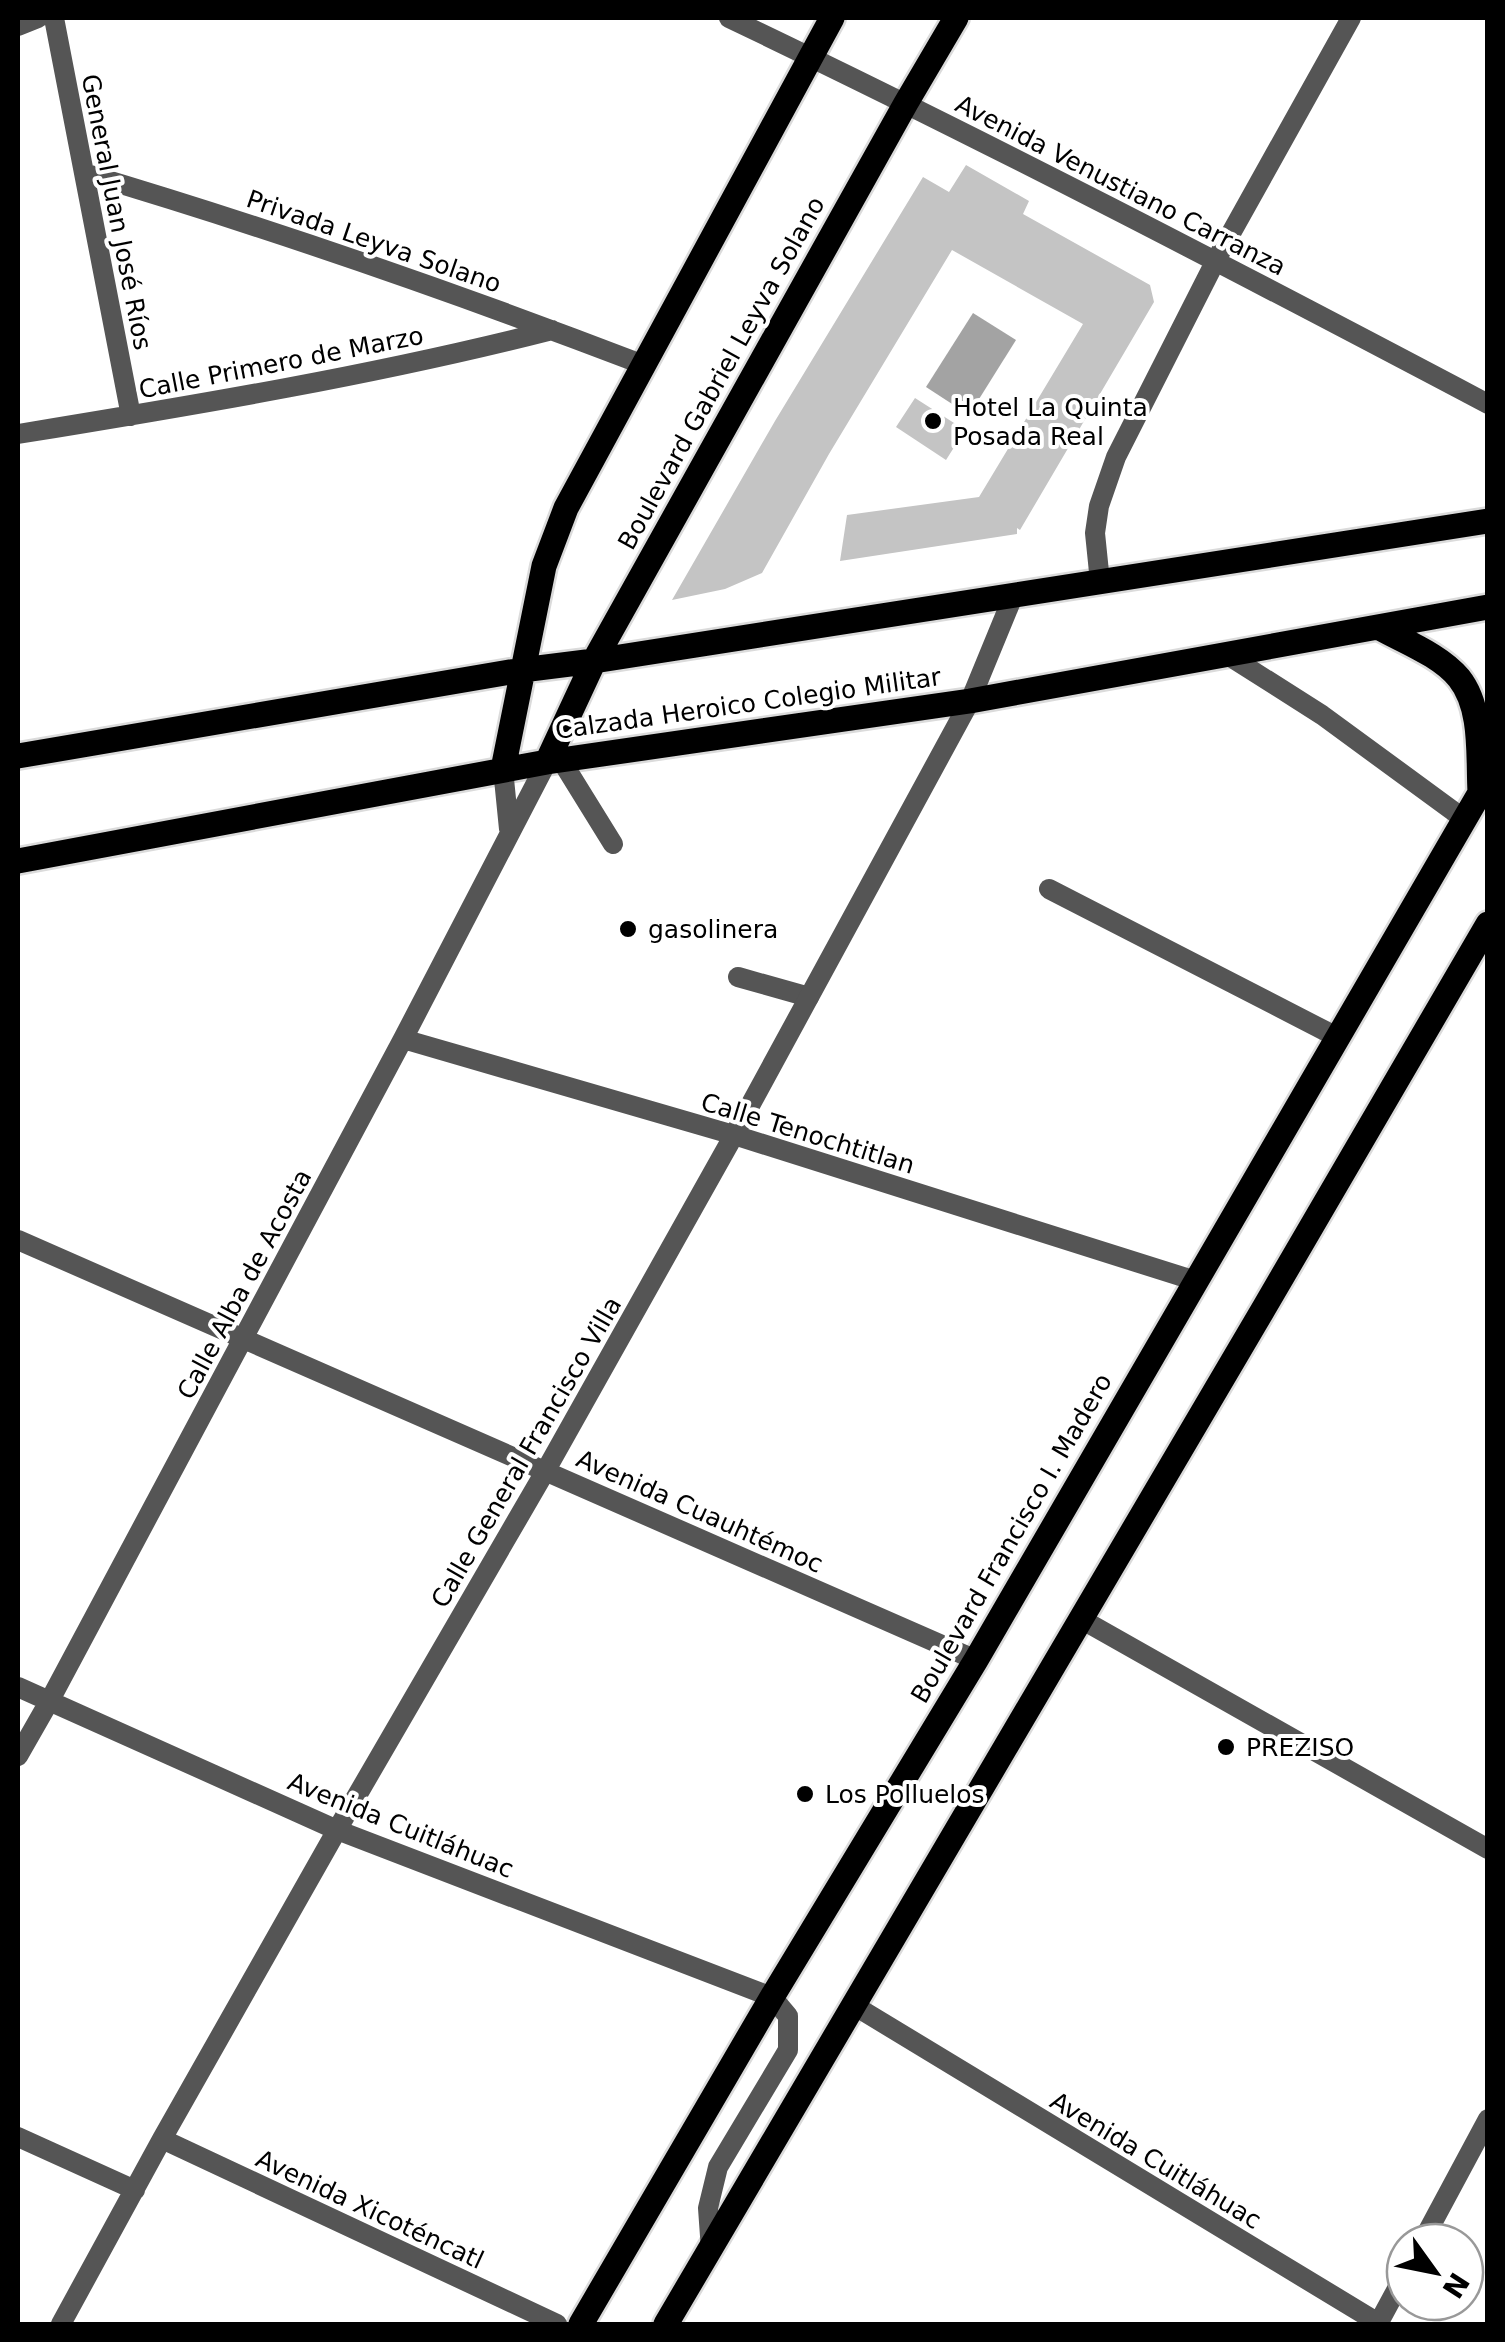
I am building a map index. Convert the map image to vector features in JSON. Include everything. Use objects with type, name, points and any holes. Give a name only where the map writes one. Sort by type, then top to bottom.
[{"type":"main road","points":[[503,769],[544,566],[566,508],[832,18]]},
{"type":"main road","name":"Boulevard Gabriel Leyva Solano","points":[[554,761],[594,661],[956,18]]},
{"type":"main road","points":[[18,756],[522,670],[1488,521]]},
{"type":"main road","name":"Calzada Heroico Colegio Militar","points":[[18,861],[503,769],[970,701],[1488,607]]},
{"type":"main road","points":[[1380,628],[1440,662],[1459,678],[1473,704],[1484,785]]},
{"type":"main road","name":"Boulevard Francisco I. Madero","points":[[581,2324],[772,1997],[976,1660],[1484,785]]},
{"type":"main road","points":[[666,2324],[1488,924]]},
{"type":"street","points":[[18,26],[38,18]]},
{"type":"street","name":"General Juan José Ríos","points":[[54,18],[131,416]]},
{"type":"street","name":"Avenida Venustiano Carranza","points":[[729,18],[1216,260],[1488,404]]},
{"type":"street","points":[[1100,582],[1095,533],[1099,506],[1116,457],[1216,260],[1351,18]]},
{"type":"street","name":"Privada Leyva Solano","points":[[84,173],[212,211],[644,364]]},
{"type":"street","name":"Calle Primero de Marzo","points":[[18,434],[425,360],[552,330]]},
{"type":"street","name":"Calle General Francisco Villa","points":[[60,2324],[734,1135],[970,701],[1014,594]]},
{"type":"street","points":[[1226,654],[1322,715],[1464,819]]},
{"type":"street","points":[[554,761],[613,844]]},
{"type":"street","name":"Calle Alba de Acosta","points":[[18,1756],[244,1338],[510,832],[554,761]]},
{"type":"street","points":[[503,769],[510,832]]},
{"type":"street","points":[[1048,888],[1337,1037]]},
{"type":"street","points":[[738,977],[809,997]]},
{"type":"street","name":"Calle Tenochtitlan","points":[[403,1039],[734,1135],[1196,1281]]},
{"type":"street","name":"Avenida Cuauhtémoc","points":[[18,1240],[976,1660]]},
{"type":"street","points":[[1080,1619],[1488,1848]]},
{"type":"street","name":"Avenida Cuitláhuac","points":[[18,1687],[337,1830],[772,1997]]},
{"type":"street","points":[[711,2250],[708,2208],[718,2168],[788,2050],[788,2016],[772,1997]]},
{"type":"street","name":"Avenida Cuitláhuac","points":[[855,2006],[1379,2324]]},
{"type":"street","points":[[1433,2222],[1488,2120]]},
{"type":"street","points":[[18,2138],[135,2190]]},
{"type":"street","name":"Avenida Xicoténcatl","points":[[162,2139],[557,2324]]},
{"type":"shaded area","points":[[973,313],[1016,340],[969,415],[926,387]]},
{"type":"building","points":[[966,165],[1029,201],[1023,214],[1150,285],[1154,302],[1020,530],[1017,528],[1017,534],[840,561],[847,515],[979,497],[1083,324],[952,250],[762,573],[725,589],[672,600],[923,177],[949,192]]},
{"type":"building","points":[[915,398],[965,430],[946,460],[896,427]]},
{"type":"place","name":"Hotel La Quinta Posada Real","points":[[933,421]]},
{"type":"place","name":"gasolinera","points":[[628,929]]},
{"type":"place","name":"PREZISO","points":[[1226,1747]]},
{"type":"place","name":"Los Polluelos","points":[[805,1794]]}]
